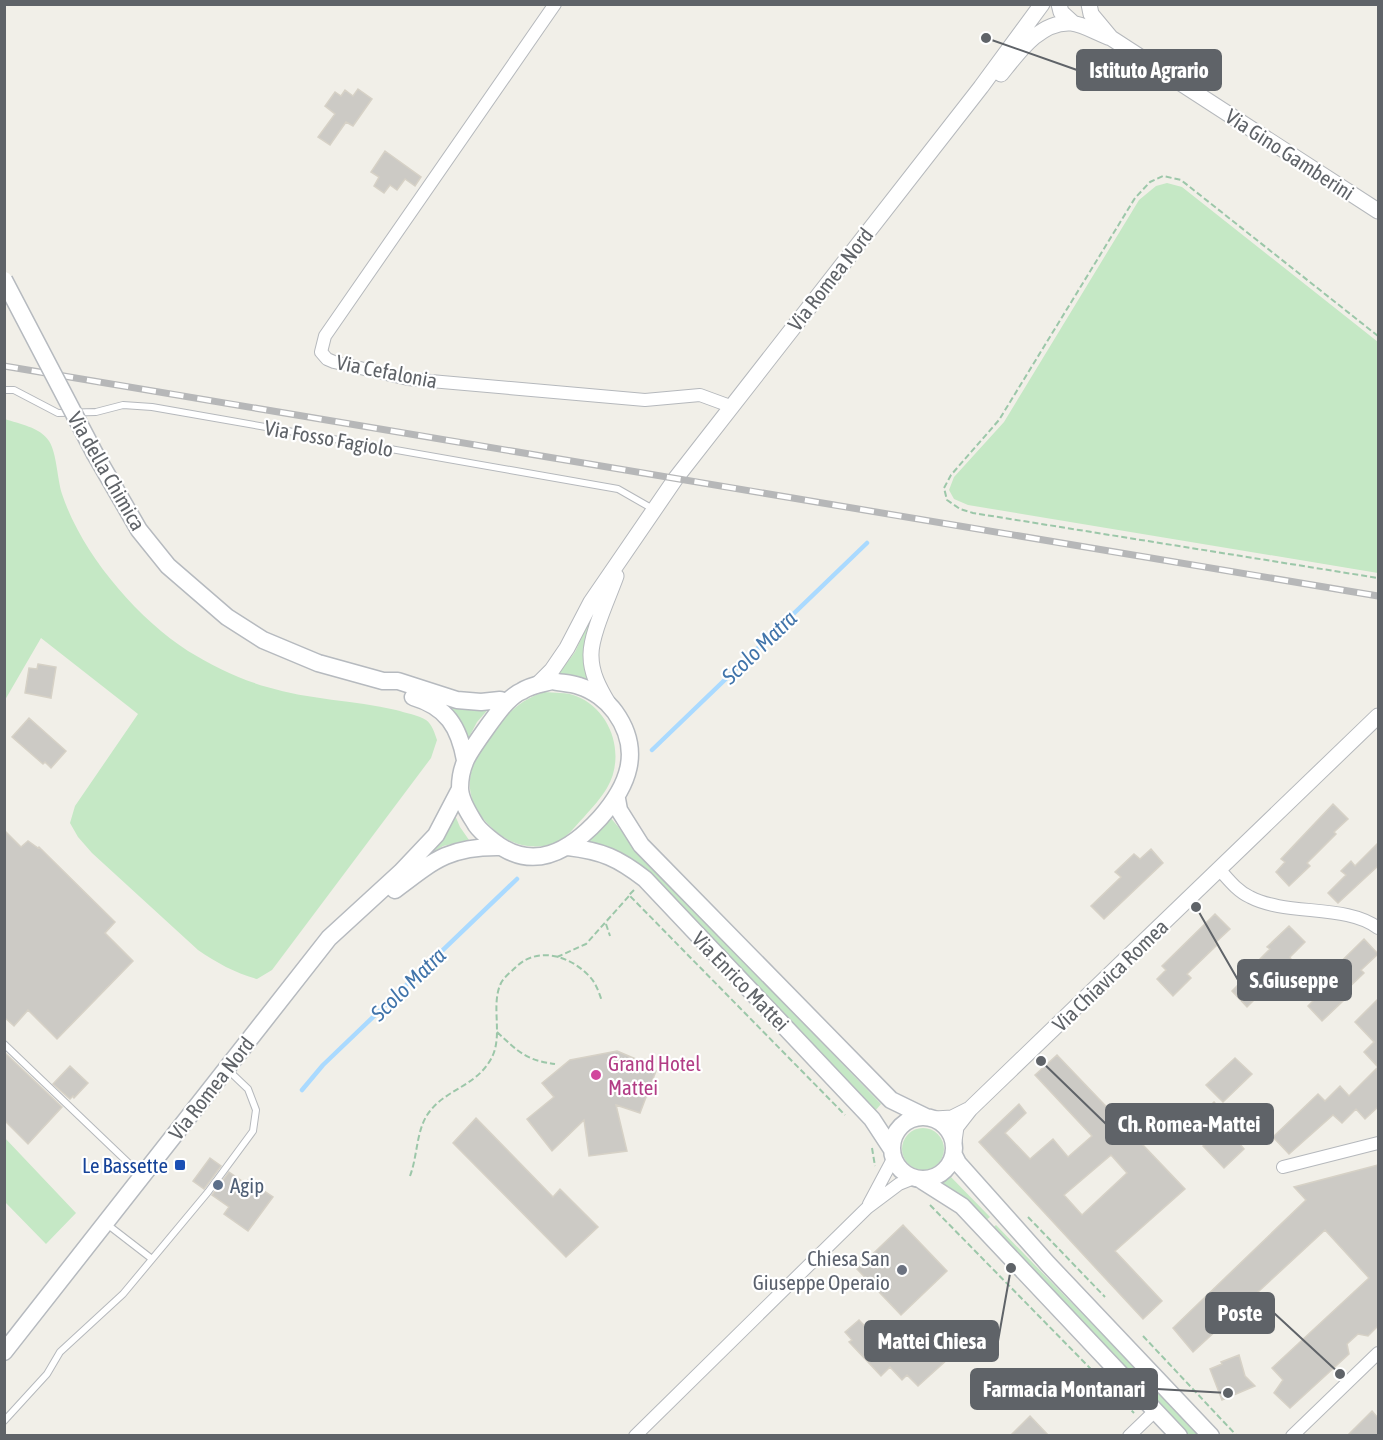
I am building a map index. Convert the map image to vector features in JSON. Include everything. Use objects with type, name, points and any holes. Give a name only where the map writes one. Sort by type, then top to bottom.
[{"type":"main road","name":"Via della Chimica","points":[[4,280],[124,506],[168,566],[227,617],[263,640],[318,663],[383,681],[398,681],[457,700],[507,702]]},
{"type":"main road","name":"Via della Chimica","points":[[383,681],[399,691],[439,708],[449,718],[458,734],[465,760]]},
{"type":"main road","points":[[552,681],[581,686],[608,703],[624,724],[631,744],[630,764],[616,799],[584,837],[568,848],[551,854],[533,856],[517,854],[501,847],[479,829],[467,811],[459,791],[465,760],[507,702],[522,690],[537,685],[552,681]]},
{"type":"main road","name":"Via Romea Nord","points":[[4,1352],[329,938],[436,835],[459,791]]},
{"type":"main road","name":"Via Enrico Mattei","points":[[616,799],[619,810],[641,845],[891,1100],[931,1118]]},
{"type":"main road","name":"Via Romea Nord","points":[[356,914],[396,890],[417,872],[447,854],[475,847],[501,847]]},
{"type":"main road","name":"Via Enrico Mattei","points":[[568,848],[595,850],[625,864],[645,879],[872,1119],[892,1154]]},
{"type":"main road","points":[[1179,1436],[1149,1417],[962,1206],[905,1174],[892,1154],[896,1131],[902,1125],[909,1120],[931,1118],[944,1124],[958,1163],[1048,1264],[1211,1436]]},
{"type":"main road","points":[[917,1179],[930,1179],[946,1170],[954,1148]]},
{"type":"street","name":"Via Cefalonia","points":[[555,4],[325,336],[321,352],[334,363],[408,379],[645,400],[700,395],[730,406]]},
{"type":"street","name":"Via Romea Nord","points":[[537,685],[552,670],[567,648],[591,602],[654,509],[730,406],[981,87],[1042,4]]},
{"type":"street","points":[[1059,4],[1061,12],[1073,23]]},
{"type":"street","name":"Via Gino Gamberini","points":[[1088,8],[1111,38]]},
{"type":"street","points":[[981,87],[1000,76],[1024,46],[1035,37],[1057,24],[1073,23]]},
{"type":"street","name":"Via Gino Gamberini","points":[[1073,23],[1111,38],[1378,211]]},
{"type":"street","name":"Via Romea Nord","points":[[608,703],[598,688],[590,654],[622,557]]},
{"type":"street","name":"Via Chiavica Romea","points":[[954,1148],[956,1127],[970,1109],[1378,716]]},
{"type":"street","points":[[1219,869],[1242,893],[1264,903],[1363,919],[1378,928]]},
{"type":"street","name":"Via Chiavica Romea","points":[[931,1118],[952,1118],[970,1109]]},
{"type":"street","points":[[1283,1167],[1378,1143]]},
{"type":"street","points":[[867,1208],[892,1154]]},
{"type":"street","points":[[637,1435],[867,1208],[899,1184],[917,1179]]},
{"type":"street","points":[[1292,1436],[1378,1353]]},
{"type":"street","points":[[1129,1436],[1149,1417]]},
{"type":"lane","name":"Via Fosso Fagiolo","points":[[4,390],[14,390],[58,412],[96,412],[123,405],[152,407],[618,489],[654,509]]},
{"type":"lane","points":[[4,1044],[143,1177]]},
{"type":"lane","points":[[4,1421],[47,1374],[60,1352],[123,1294],[208,1192],[253,1131],[256,1110],[248,1089],[226,1068]]},
{"type":"lane","points":[[106,1224],[152,1259]]},
{"type":"path","points":[[1378,336],[1180,180],[1163,176],[1150,182],[1135,198],[999,420],[951,475],[944,488],[946,500],[960,509],[973,513],[1378,578]]},
{"type":"path","points":[[557,957],[586,944],[645,879]]},
{"type":"path","points":[[629,895],[847,1116]]},
{"type":"path","points":[[606,924],[610,936]]},
{"type":"path","points":[[410,1176],[416,1161],[422,1122],[440,1101],[482,1073],[493,1056],[497,1032],[496,1002],[501,983],[521,963],[545,954],[557,957],[583,970],[591,978],[602,1001]]},
{"type":"path","points":[[497,1032],[522,1055],[536,1061],[555,1064]]},
{"type":"path","points":[[872,1146],[875,1167],[873,1177],[880,1182]]},
{"type":"path","points":[[928,1202],[1149,1417]]},
{"type":"path","points":[[1028,1217],[1105,1297]]},
{"type":"path","points":[[1143,1336],[1237,1436]]},
{"type":"green space","points":[[1167,183],[1182,187],[1378,342],[1378,573],[968,505],[954,499],[949,490],[954,477],[1004,422],[1139,200],[1156,186]]},
{"type":"green space","points":[[5,419],[35,429],[49,441],[54,453],[62,494],[83,539],[113,582],[149,621],[168,637],[207,662],[257,684],[299,695],[364,704],[416,715],[428,722],[433,729],[437,740],[431,758],[272,970],[257,979],[226,967],[198,950],[92,853],[78,837],[70,823],[75,806],[138,714],[41,638],[5,700]]},
{"type":"green space","points":[[603,594],[584,649],[591,683],[557,676],[575,652]]},
{"type":"green space","points":[[544,692],[576,696],[599,712],[612,735],[615,762],[613,775],[605,792],[568,835],[552,844],[527,846],[505,838],[486,822],[474,803],[470,781],[472,769],[479,754],[503,720],[514,708]]},
{"type":"green space","points":[[442,701],[492,705],[477,722],[467,741]]},
{"type":"green space","points":[[454,813],[469,840],[443,846],[415,864]]},
{"type":"green space","points":[[610,817],[645,859],[881,1104],[875,1111],[643,872],[584,847]]},
{"type":"green space","points":[[923,1128],[931,1129],[938,1134],[943,1141],[943,1157],[938,1164],[931,1169],[923,1170],[915,1169],[908,1164],[903,1157],[902,1149],[903,1141],[908,1134],[915,1129]]},
{"type":"green space","points":[[4,1137],[76,1213],[46,1244],[5,1202]]},
{"type":"green space","points":[[948,1174],[990,1217],[985,1221],[937,1183]]},
{"type":"green space","points":[[996,1225],[1200,1435],[1188,1435],[991,1229]]},
{"type":"building","points":[[358,89],[372,99],[353,126],[346,122],[330,145],[318,137],[335,114],[325,106],[335,92],[341,96],[345,90],[353,96]]},
{"type":"building","points":[[385,151],[421,177],[415,186],[405,179],[397,190],[390,185],[384,193],[374,186],[379,177],[371,172]]},
{"type":"building","points":[[38,664],[56,667],[51,698],[25,693],[29,668],[37,669]]},
{"type":"building","points":[[29,718],[66,751],[51,768],[45,762],[43,764],[12,737]]},
{"type":"building","points":[[1333,804],[1348,819],[1307,863],[1310,866],[1289,886],[1276,872],[1285,862],[1281,859]]},
{"type":"building","points":[[4,830],[21,847],[28,841],[39,847],[115,922],[105,933],[133,961],[57,1039],[28,1010],[14,1026],[4,1017]]},
{"type":"building","points":[[1378,843],[1378,866],[1338,903],[1328,893],[1346,875],[1341,871],[1351,861],[1355,866]]},
{"type":"building","points":[[1151,849],[1163,863],[1104,919],[1091,906],[1121,877],[1115,872],[1134,854],[1140,859]]},
{"type":"building","points":[[1215,914],[1230,929],[1187,974],[1191,978],[1173,996],[1157,979],[1166,970],[1162,966]]},
{"type":"building","points":[[1289,926],[1305,942],[1247,1007],[1232,991],[1242,981],[1240,979],[1270,949],[1267,947]]},
{"type":"building","points":[[1364,939],[1378,954],[1361,970],[1364,973],[1339,997],[1343,1001],[1322,1021],[1308,1006],[1316,998],[1310,992]]},
{"type":"building","points":[[1378,999],[1378,1067],[1364,1052],[1374,1042],[1355,1022]]},
{"type":"building","points":[[617,1051],[645,1063],[644,1066],[656,1071],[640,1113],[616,1105],[627,1151],[589,1156],[584,1120],[552,1151],[527,1119],[554,1097],[542,1083],[570,1060]]},
{"type":"building","points":[[4,1052],[62,1107],[28,1144],[4,1120]]},
{"type":"building","points":[[1057,1055],[1185,1189],[1115,1251],[1162,1301],[1143,1319],[979,1142],[1019,1104],[1026,1113],[1005,1133],[1030,1159],[1053,1139],[1068,1157],[1092,1136],[1035,1075]],"holes":[[[1111,1155],[1127,1173],[1082,1215],[1064,1195]]]},
{"type":"building","points":[[1235,1058],[1252,1074],[1223,1102],[1206,1085]]},
{"type":"building","points":[[70,1066],[88,1083],[74,1098],[73,1096],[70,1099],[53,1084]]},
{"type":"building","points":[[1378,1067],[1378,1107],[1365,1119],[1356,1109],[1342,1123],[1333,1115],[1289,1154],[1273,1137],[1318,1094],[1325,1101],[1340,1086],[1349,1096]]},
{"type":"building","points":[[1214,1102],[1235,1125],[1229,1131],[1244,1149],[1224,1168],[1203,1146],[1213,1137],[1196,1119]]},
{"type":"building","points":[[476,1118],[553,1197],[560,1189],[598,1227],[566,1257],[453,1143]]},
{"type":"building","points":[[210,1158],[221,1166],[204,1189],[193,1181]]},
{"type":"building","points":[[1378,1165],[1378,1326],[1368,1336],[1358,1334],[1347,1344],[1349,1354],[1290,1408],[1274,1393],[1283,1380],[1272,1368],[1369,1278],[1325,1230],[1193,1352],[1173,1328],[1306,1200],[1294,1187]]},
{"type":"building","points":[[229,1172],[245,1183],[248,1180],[273,1197],[248,1231],[224,1214],[229,1207],[212,1195]]},
{"type":"building","name":"Chiesa San Giuseppe Operaio","points":[[903,1225],[947,1271],[901,1315],[857,1269]]},
{"type":"building","points":[[859,1320],[897,1360],[928,1329],[935,1336],[944,1327],[957,1341],[944,1353],[949,1358],[918,1386],[907,1375],[902,1380],[890,1367],[881,1376],[849,1342],[852,1340],[845,1332]]},
{"type":"building","points":[[1239,1355],[1245,1376],[1255,1386],[1222,1400],[1210,1369]]},
{"type":"building","points":[[1372,1411],[1378,1418],[1378,1436],[1347,1436]]},
{"type":"building","points":[[1030,1416],[1049,1436],[1010,1436]]},
{"type":"waterway","name":"Scolo Matra","points":[[652,750],[867,543]]},
{"type":"waterway","name":"Scolo Matra","points":[[302,1090],[323,1065],[517,879]]},
{"type":"railway","points":[[4,366],[1378,596]]},
{"type":"place","name":"Istituto Agrario","points":[[986,38]]},
{"type":"place","name":"S.Giuseppe","points":[[1196,907]]},
{"type":"place","name":"Ch. Romea-Mattei","points":[[1041,1061]]},
{"type":"place","name":"Grand Hotel Mattei","points":[[596,1075]]},
{"type":"place","name":"Le Bassette","points":[[180,1165]]},
{"type":"place","name":"Agip","points":[[218,1185]]},
{"type":"place","name":"Mattei Chiesa","points":[[1011,1268]]},
{"type":"place","name":"Chiesa San Giuseppe Operaio","points":[[902,1270]]},
{"type":"place","name":"Poste","points":[[1340,1374]]},
{"type":"place","name":"Farmacia Montanari","points":[[1228,1393]]}]
